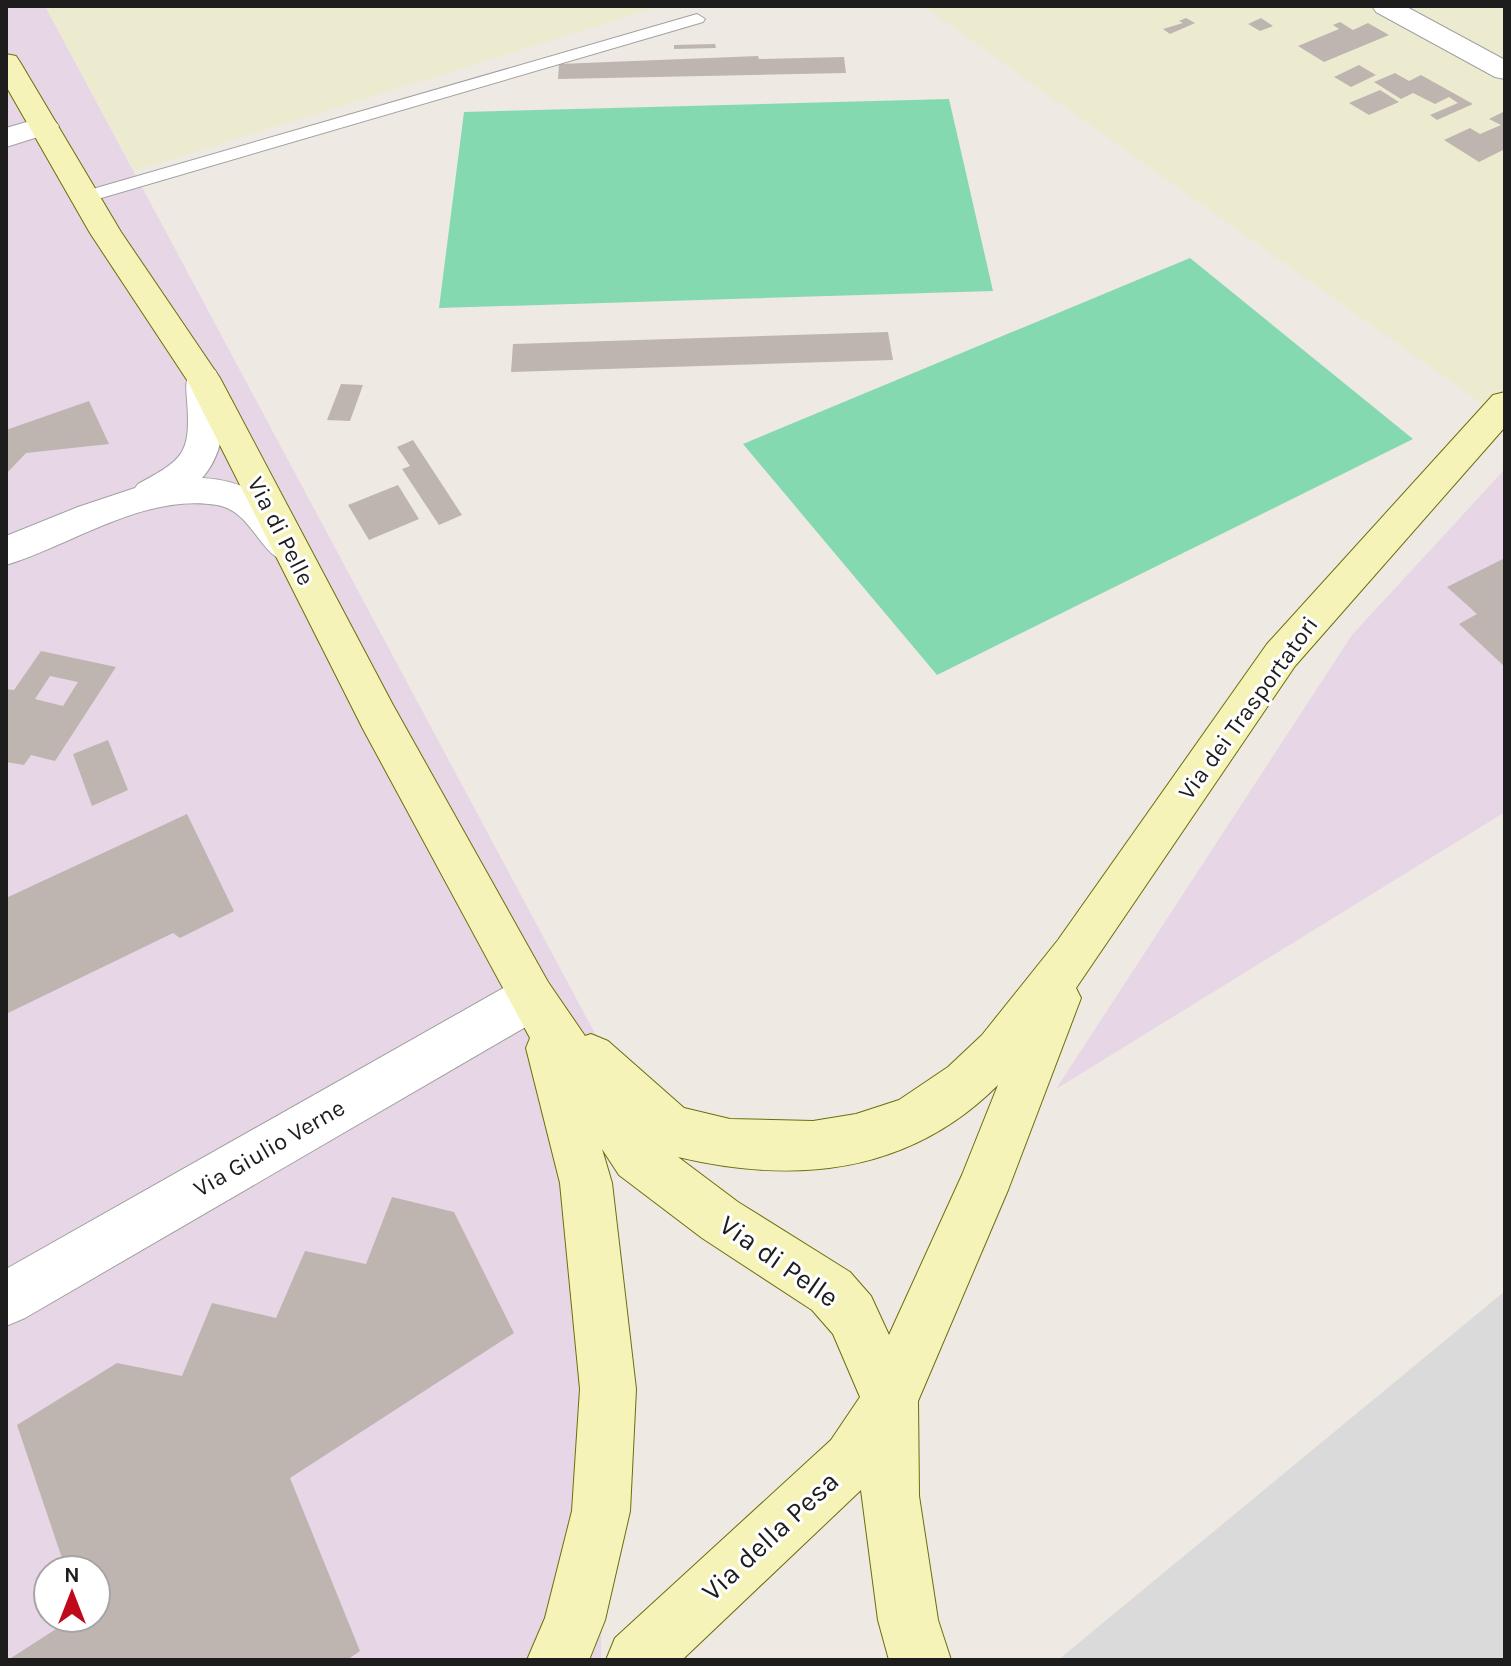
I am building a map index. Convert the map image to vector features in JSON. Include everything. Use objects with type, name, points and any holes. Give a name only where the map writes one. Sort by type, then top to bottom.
[{"type":"street","points":[[1385,6],[1505,71]]},
{"type":"street","name":"Via di Pelle","points":[[6,62],[85,197],[203,378],[296,561],[536,1004],[637,1157],[720,1220],[831,1291],[852,1315],[890,1401],[890,1496],[908,1620],[920,1660]]},
{"type":"street","points":[[6,138],[44,126]]},
{"type":"street","points":[[131,504],[183,475],[203,450],[208,412],[203,378]]},
{"type":"street","name":"Via dei Trasportatori","points":[[536,1004],[671,1130],[730,1144],[813,1146],[856,1139],[913,1120],[965,1084],[999,1051],[1074,955],[1281,655],[1505,404]]},
{"type":"street","points":[[6,551],[131,504],[192,489],[232,495],[254,507],[296,561]]},
{"type":"street","name":"Via dei Trasportatori","points":[[890,1401],[918,1330],[982,1190],[1074,955]]},
{"type":"street","name":"Via di Pelle","points":[[536,1004],[586,1183],[608,1389],[601,1511],[575,1620],[558,1660]]},
{"type":"street","name":"Via Giulio Verne","points":[[6,1299],[536,1004]]},
{"type":"street","name":"Via della Pesa","points":[[637,1660],[851,1460],[890,1401]]},
{"type":"lane","points":[[85,197],[697,19]]},
{"type":"shaded area","points":[[6,6],[45,6],[607,1056],[601,1660],[6,1660]]},
{"type":"shaded area","points":[[1505,469],[1505,812],[1056,1089],[1352,635]]},
{"type":"shaded area","points":[[1505,1291],[1505,1660],[1058,1660]]},
{"type":"green space","points":[[45,6],[661,6],[134,171]]},
{"type":"green space","points":[[923,6],[1505,6],[1505,420]]},
{"type":"green space","points":[[949,99],[993,291],[439,308],[464,112]]},
{"type":"green space","points":[[1190,258],[1413,439],[937,675],[743,444]]},
{"type":"building","points":[[1186,18],[1195,23],[1170,34],[1163,29],[1183,23],[1179,21]]},
{"type":"building","points":[[1261,18],[1273,26],[1260,31],[1248,24]]},
{"type":"building","points":[[1340,22],[1353,30],[1368,23],[1389,35],[1324,62],[1298,46],[1339,29],[1333,25]]},
{"type":"building","points":[[715,44],[716,48],[674,49],[674,45]]},
{"type":"building","points":[[758,56],[759,59],[844,57],[846,73],[558,79],[559,64]]},
{"type":"building","points":[[1359,65],[1376,75],[1351,87],[1334,77]]},
{"type":"building","points":[[1395,73],[1409,81],[1421,75],[1473,104],[1437,120],[1430,115],[1458,103],[1449,97],[1435,104],[1413,93],[1401,99],[1374,82]]},
{"type":"building","points":[[1380,90],[1399,102],[1369,115],[1349,103]]},
{"type":"building","points":[[1505,111],[1505,149],[1479,162],[1444,140],[1470,128],[1480,134],[1501,125],[1489,119]]},
{"type":"building","points":[[888,332],[893,360],[511,372],[513,344]]},
{"type":"building","points":[[341,384],[363,385],[350,421],[327,420]]},
{"type":"building","points":[[89,401],[109,444],[26,453],[6,474],[6,430]]},
{"type":"building","points":[[413,440],[462,515],[439,525],[402,469],[410,466],[397,447]]},
{"type":"building","points":[[398,485],[419,519],[369,540],[348,505]]},
{"type":"building","points":[[1505,558],[1505,667],[1459,624],[1477,614],[1447,587]]},
{"type":"building","points":[[41,651],[116,667],[55,761],[31,755],[24,765],[6,762],[6,689],[14,690]],"holes":[[[50,676],[78,682],[63,706],[35,699]]]},
{"type":"building","points":[[108,740],[128,790],[92,806],[73,754]]},
{"type":"building","points":[[187,814],[234,911],[180,938],[173,933],[6,1014],[6,898]]},
{"type":"building","points":[[392,1197],[454,1212],[514,1333],[290,1478],[360,1651],[347,1660],[8,1660],[48,1634],[112,1634],[112,1554],[61,1554],[17,1425],[117,1363],[182,1376],[212,1303],[276,1318],[305,1251],[366,1264]]}]
